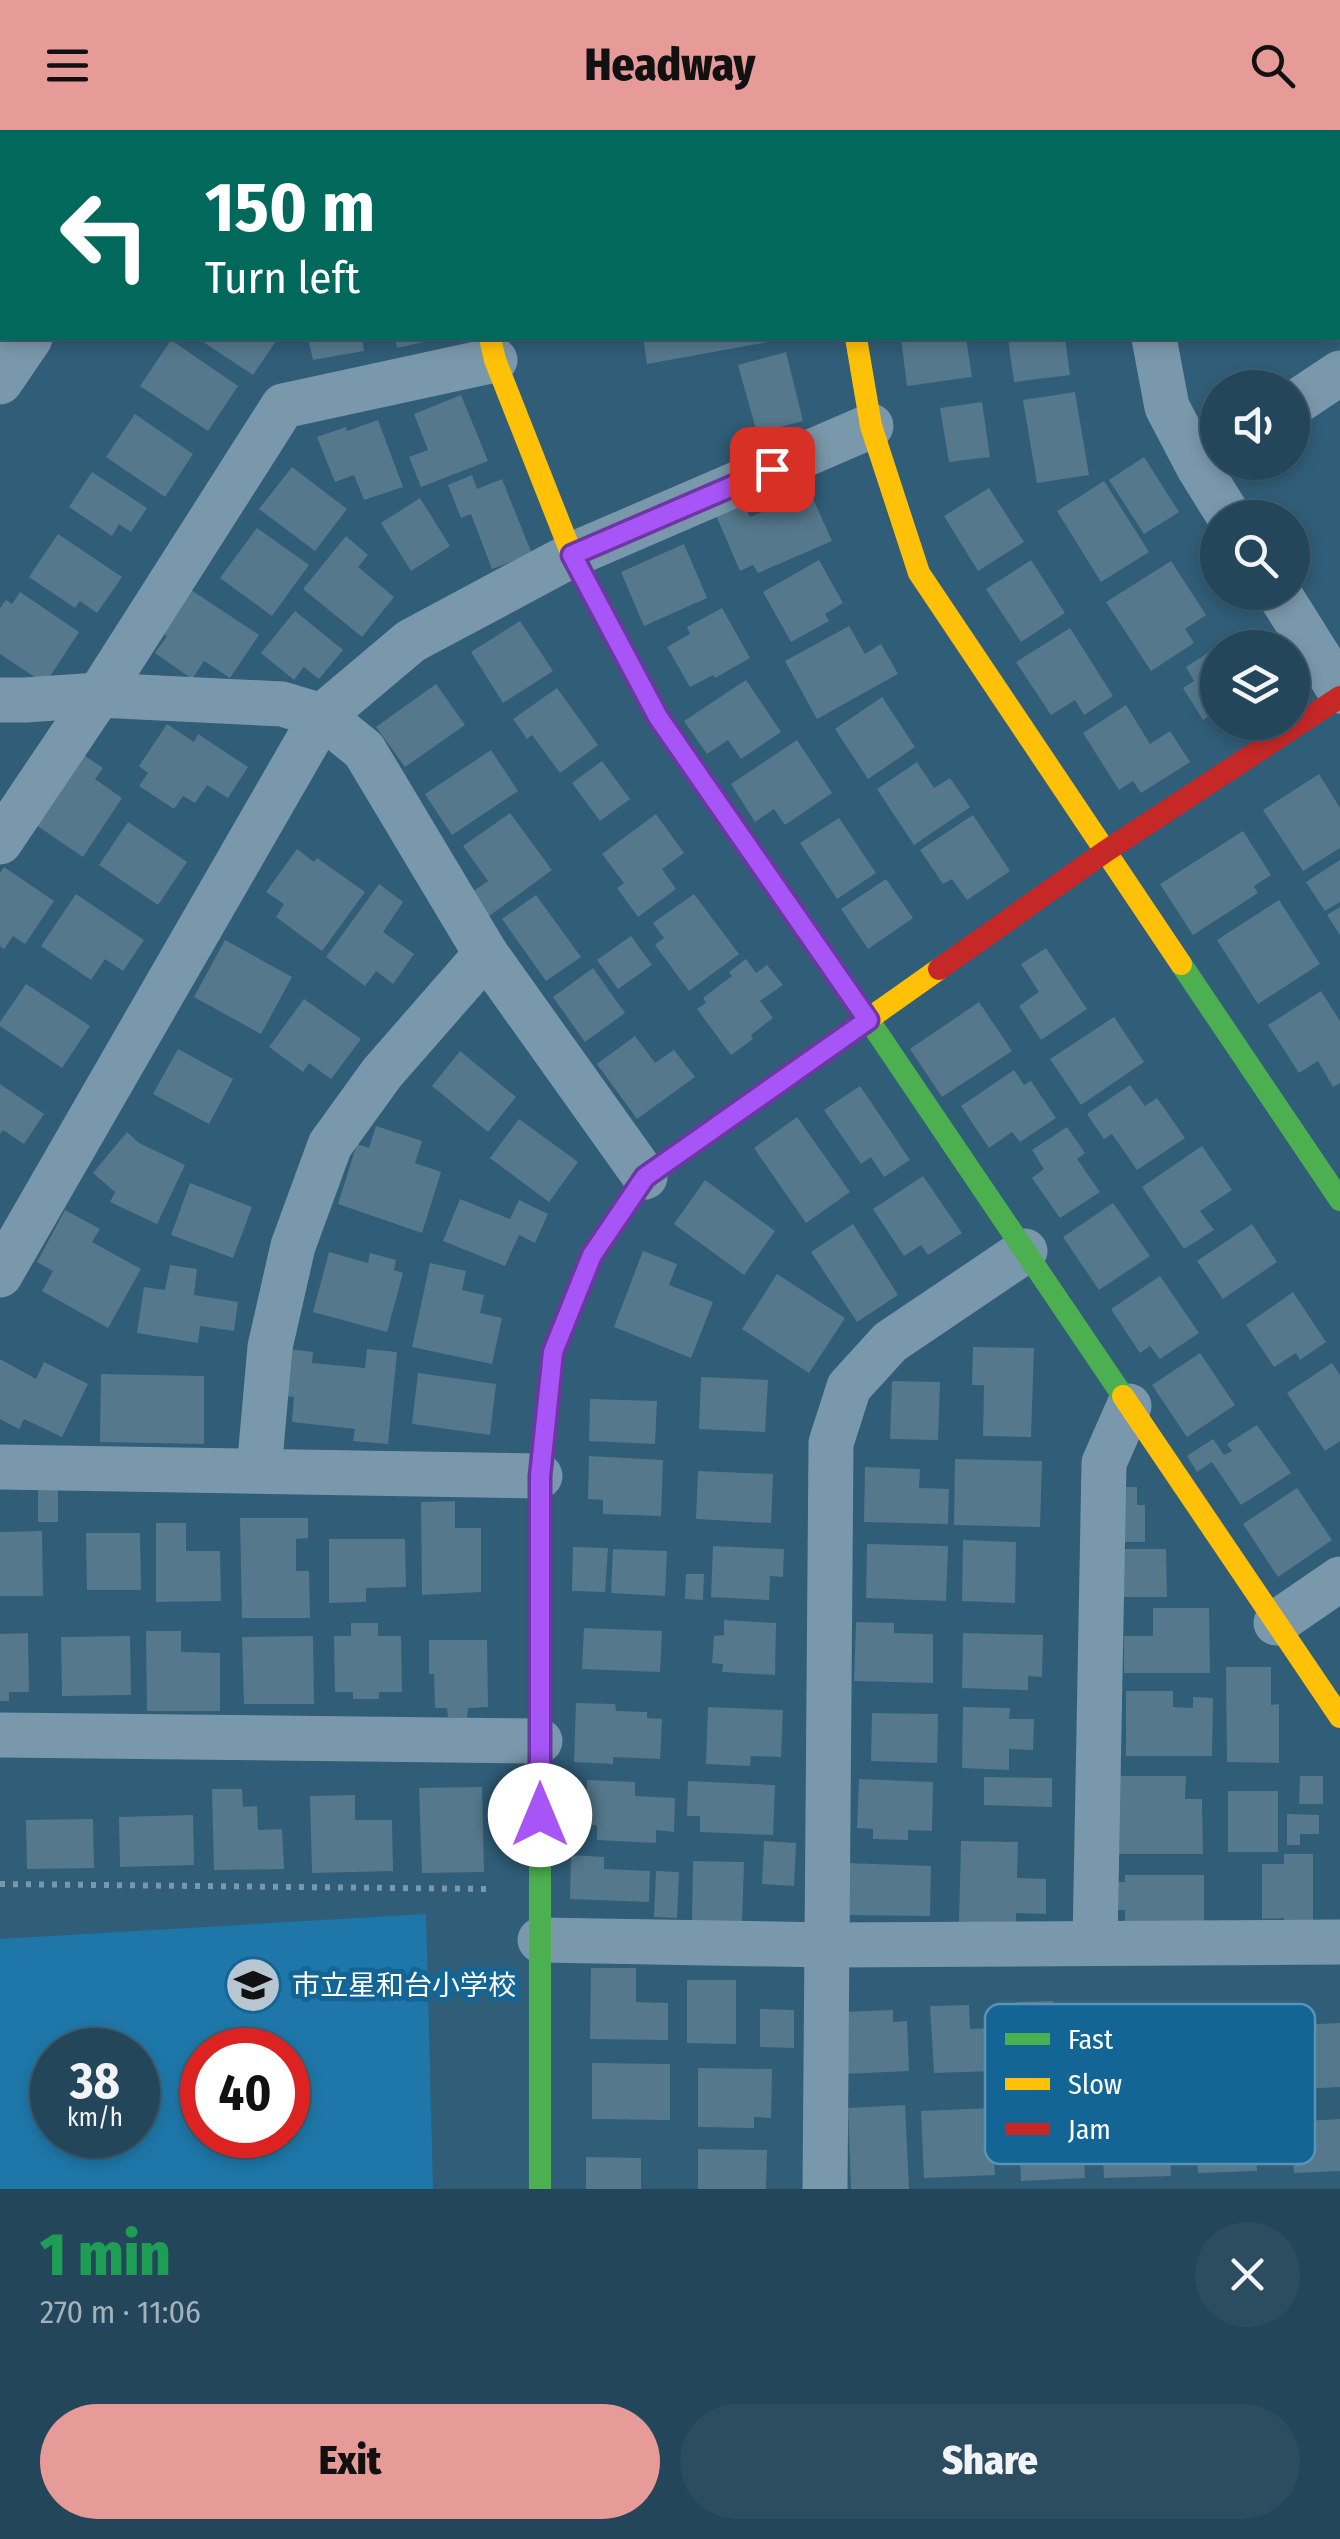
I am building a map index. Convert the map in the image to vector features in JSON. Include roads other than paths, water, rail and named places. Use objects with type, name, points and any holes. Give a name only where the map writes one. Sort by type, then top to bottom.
[{"type":"street","points":[[0,382],[29,340]]},
{"type":"street","points":[[856,340],[871,426],[919,572],[1340,1200]]},
{"type":"street","points":[[1154,340],[1167,406],[1200,451]]},
{"type":"street","points":[[0,842],[99,695],[283,406],[492,349],[572,555],[658,717],[1340,1718]]},
{"type":"street","points":[[1310,393],[1340,373]]},
{"type":"street","points":[[0,1275],[322,716],[412,641],[572,555],[871,426]]},
{"type":"street","points":[[540,2189],[540,1476],[553,1352],[592,1255],[645,1177],[1106,851],[1340,694],[1289,610]]},
{"type":"street","points":[[0,700],[99,695],[282,704],[322,716],[364,750],[486,954],[645,1177]]},
{"type":"street","points":[[260,1471],[270,1347],[293,1246],[330,1145],[382,1073],[486,954]]},
{"type":"street","points":[[826,2189],[831,1443],[849,1388],[890,1342],[1025,1251]]},
{"type":"street","points":[[1095,1944],[1104,1462],[1129,1406]]},
{"type":"street","points":[[0,1467],[540,1476]]},
{"type":"street","points":[[1276,1622],[1340,1579]]},
{"type":"street","points":[[0,1735],[540,1742]]},
{"type":"street","points":[[540,1940],[828,1945],[1340,1942]]},
{"type":"place","name":"市立星和台小学校","points":[[253,1985]]}]
